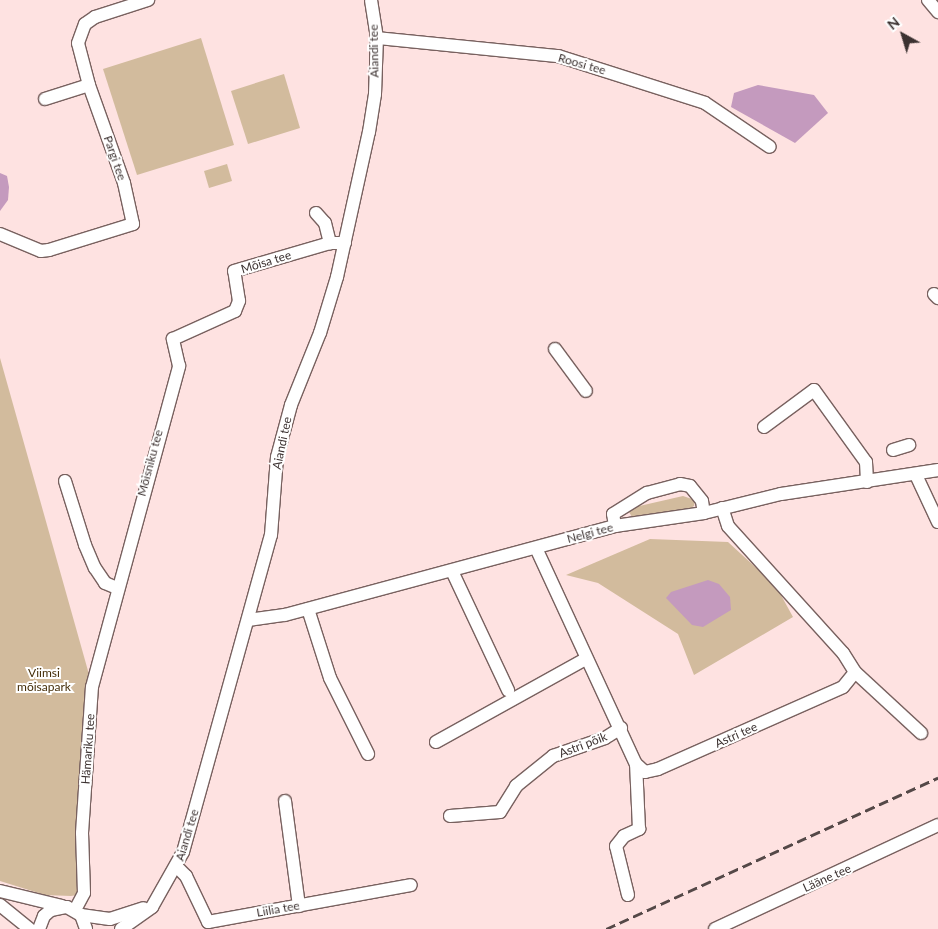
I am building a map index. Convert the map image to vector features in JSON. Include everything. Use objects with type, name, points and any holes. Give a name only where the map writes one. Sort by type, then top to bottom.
[{"type":"street","name":"Pargi tee","points":[[0,234],[41,251],[133,224],[129,203],[89,85],[78,42],[85,24],[95,17],[148,0]]},
{"type":"street","name":"Aiandi tee","points":[[121,929],[152,907],[177,867],[271,535],[277,457],[287,418],[320,333],[345,244],[369,132],[377,38],[371,0]]},
{"type":"street","points":[[928,0],[938,12]]},
{"type":"street","name":"Roosi tee","points":[[377,38],[558,56],[705,103],[770,147]]},
{"type":"street","points":[[45,99],[89,85]]},
{"type":"street","points":[[316,213],[325,223],[330,243]]},
{"type":"street","name":"Mõisa tee","points":[[173,339],[235,311],[239,301],[234,271],[330,243],[345,244]]},
{"type":"street","name":"Mõisniku tee","points":[[117,588],[179,366],[173,339]]},
{"type":"street","points":[[556,349],[586,391]]},
{"type":"street","points":[[764,427],[814,390],[866,462],[867,482]]},
{"type":"street","points":[[894,450],[909,445]]},
{"type":"street","name":"Nelgi tee","points":[[248,620],[284,616],[452,571],[536,548],[614,520],[704,514],[781,494],[916,475],[938,470]]},
{"type":"street","points":[[916,475],[938,522]]},
{"type":"street","points":[[65,482],[85,545],[95,568],[105,583],[117,588]]},
{"type":"street","points":[[614,520],[647,493],[680,484],[690,486],[702,501],[704,514]]},
{"type":"street","points":[[722,508],[728,526],[843,654],[855,672],[921,733]]},
{"type":"street","points":[[536,548],[586,658],[621,728],[636,764],[640,828],[624,836],[616,846],[628,896]]},
{"type":"street","points":[[452,571],[508,690]]},
{"type":"street","name":"Hämariku tee","points":[[74,910],[84,893],[82,833],[92,687],[117,588]]},
{"type":"street","points":[[308,609],[330,678],[368,754]]},
{"type":"street","points":[[436,742],[586,658]]},
{"type":"street","name":"Astri tee","points":[[636,764],[644,772],[658,769],[842,687],[855,672]]},
{"type":"street","name":"Astri põik","points":[[450,816],[500,812],[516,786],[553,756],[605,738],[621,728]]},
{"type":"street","points":[[285,801],[299,906]]},
{"type":"street","name":"Lääne tee","points":[[715,929],[938,825]]},
{"type":"street","name":"Liilia tee","points":[[177,867],[186,876],[208,922],[411,885]]},
{"type":"street","name":"Aiandi tee","points":[[0,890],[110,919],[133,914],[157,897],[168,883]]},
{"type":"street","points":[[0,905],[30,929]]},
{"type":"street","points":[[39,929],[51,910],[74,910],[86,929]]},
{"type":"green space","points":[[201,38],[234,145],[137,175],[103,69]]},
{"type":"green space","points":[[284,74],[300,128],[248,144],[231,91]]},
{"type":"green space","points":[[227,164],[232,181],[209,188],[204,171]]},
{"type":"green space","name":"Viimsi mõisapark","points":[[0,358],[90,678],[79,877],[77,895],[71,896],[45,895],[0,881]]},
{"type":"green space","points":[[683,496],[695,500],[694,506],[686,511],[632,517],[629,512],[635,507]]},
{"type":"green space","points":[[650,539],[728,542],[776,586],[793,617],[694,675],[678,634],[598,583],[566,575]]},
{"type":"shaded area","points":[[758,85],[814,95],[828,113],[795,143],[731,107],[734,93]]},
{"type":"shaded area","points":[[0,173],[7,176],[9,187],[8,200],[0,211]]},
{"type":"shaded area","points":[[708,580],[719,584],[730,597],[731,610],[703,627],[692,625],[666,598],[671,592]]},
{"type":"railway","points":[[606,929],[938,778]]}]
